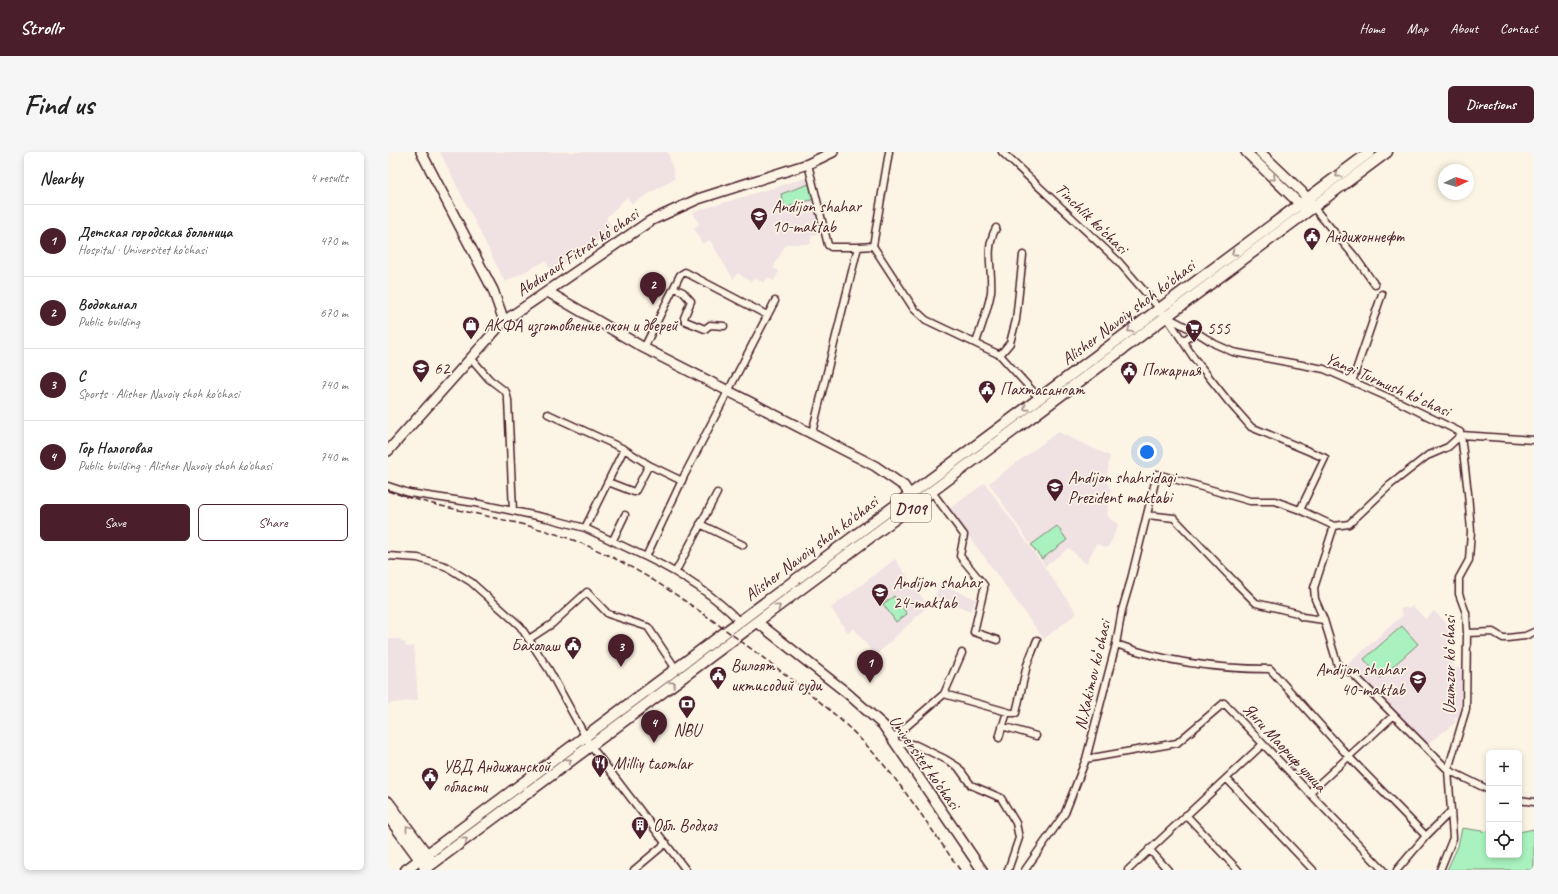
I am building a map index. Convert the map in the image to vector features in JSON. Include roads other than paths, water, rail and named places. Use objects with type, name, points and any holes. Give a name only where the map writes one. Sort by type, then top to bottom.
[{"type":"main road","points":[[421,152],[493,290],[504,321]]},
{"type":"main road","name":"Abdurauf Fitrat koʻchasi","points":[[388,451],[504,321],[650,221],[698,199],[808,164],[833,152]]},
{"type":"main road","points":[[1246,152],[1307,205]]},
{"type":"main road","points":[[1260,152],[1307,205]]},
{"type":"main road","name":"Alisher Navoiy shoh ko'chasi","points":[[1307,205],[1370,152]]},
{"type":"main road","name":"Alisher Navoiy shoh ko'chasi","points":[[430,868],[676,669],[739,621],[1110,345],[1162,312],[1307,205],[1387,152]]},
{"type":"main road","points":[[548,292],[644,348],[727,392],[812,433],[875,466],[904,486],[916,504]]},
{"type":"main road","name":"Alisher Navoiy shoh ko'chasi","points":[[406,870],[757,622],[1013,430],[1104,364],[1117,354],[1162,312]]},
{"type":"main road","points":[[1110,345],[1117,354]]},
{"type":"main road","points":[[1097,355],[1104,364]]},
{"type":"main road","points":[[1007,422],[1013,430]]},
{"type":"main road","points":[[852,537],[858,547]]},
{"type":"main road","name":"Universitet kо‘chasi","points":[[757,622],[847,693],[883,725],[940,811],[982,870]]},
{"type":"main road","points":[[388,802],[430,868]]},
{"type":"main road","points":[[388,816],[424,857]]},
{"type":"street","points":[[889,152],[873,246],[914,310],[926,320],[1000,355],[1016,370],[1039,398]]},
{"type":"street","name":"Tinchlik kо‘chasi","points":[[1002,152],[1118,261],[1162,312]]},
{"type":"street","points":[[808,164],[828,245],[831,247],[873,246]]},
{"type":"street","points":[[1307,205],[1356,258],[1375,285]]},
{"type":"street","points":[[976,343],[987,311],[991,291],[990,239],[996,228]]},
{"type":"street","points":[[812,433],[858,247]]},
{"type":"street","points":[[1000,355],[1010,343],[1016,320],[1024,255]]},
{"type":"street","points":[[644,348],[680,275],[685,272],[767,315]]},
{"type":"street","points":[[674,288],[683,292],[691,301],[684,318],[685,322],[705,329],[710,326],[724,326]]},
{"type":"street","points":[[1352,382],[1382,294]]},
{"type":"street","points":[[646,557],[682,481],[775,301]]},
{"type":"street","points":[[1162,312],[1228,401],[1252,427],[1325,458],[1300,510],[1334,526],[1349,524],[1390,485],[1427,456],[1448,447],[1461,435]]},
{"type":"street","name":"Yangi Turmush koʻchasi","points":[[1162,312],[1215,344],[1233,352],[1315,367],[1401,403],[1460,432],[1461,435],[1534,440]]},
{"type":"street","points":[[1183,341],[1196,332]]},
{"type":"street","points":[[471,358],[489,379],[506,392],[508,400],[513,511]]},
{"type":"street","points":[[548,414],[624,449],[649,465],[682,481]]},
{"type":"street","name":"Uzumzor koʻchasi","points":[[1440,870],[1453,838],[1448,770],[1466,709],[1466,613],[1459,594],[1459,578],[1469,560],[1471,531],[1461,435]]},
{"type":"street","points":[[585,528],[624,449]]},
{"type":"street","points":[[608,482],[634,492],[649,465]]},
{"type":"street","name":"N.Xakimov koʻchasi","points":[[1024,870],[1065,813],[1086,759],[1116,644],[1122,610],[1157,474],[1250,501],[1275,501],[1300,510]]},
{"type":"street","points":[[388,486],[409,493],[475,503],[547,518],[585,528],[676,571],[731,613],[739,621]]},
{"type":"street","points":[[932,492],[964,535],[960,556],[984,585],[974,632],[997,640]]},
{"type":"street","points":[[676,571],[717,493]]},
{"type":"street","points":[[612,540],[625,515]]},
{"type":"street","points":[[1147,515],[1174,518],[1256,603],[1297,612],[1302,617],[1324,620]]},
{"type":"street","points":[[700,524],[743,544]]},
{"type":"street","points":[[1334,526],[1314,588],[1315,599],[1324,620],[1338,666],[1353,674],[1448,770],[1486,789]]},
{"type":"street","points":[[388,556],[418,558],[444,566],[470,582],[520,626],[549,670],[588,741],[686,870]]},
{"type":"street","points":[[529,638],[552,624],[587,592],[608,614],[648,627],[676,669]]},
{"type":"street","points":[[1467,633],[1493,632],[1503,638],[1507,638],[1525,636],[1534,632]]},
{"type":"street","points":[[944,694],[1007,712],[1016,713],[1028,665],[1037,640]]},
{"type":"street","points":[[1116,644],[1140,652],[1190,663],[1233,669],[1270,669],[1349,757],[1426,836]]},
{"type":"street","points":[[895,741],[944,694],[962,653]]},
{"type":"street","name":"Янги Маориф улица","points":[[1086,759],[1177,743],[1224,703],[1383,870]]},
{"type":"street","points":[[999,738],[1007,712]]},
{"type":"street","points":[[1309,793],[1393,716]]},
{"type":"street","points":[[1002,726],[1036,736]]},
{"type":"street","points":[[895,741],[916,745],[945,759],[958,767],[971,785],[1001,798],[1016,823],[1019,838],[1008,870]]},
{"type":"street","points":[[1128,870],[1263,744]]},
{"type":"street","points":[[1227,779],[1313,870]]},
{"type":"street","points":[[1522,800],[1534,802]]},
{"type":"street","points":[[1397,870],[1426,836],[1451,811]]},
{"type":"street","points":[[1186,815],[1238,870]]},
{"type":"street","points":[[634,870],[666,843]]},
{"type":"street","points":[[1149,849],[1168,870]]},
{"type":"railway","points":[[388,491],[434,504],[550,532],[597,550],[642,573],[663,586],[781,671],[832,712],[848,727],[889,771],[960,870]]},
{"type":"place","name":"Andijon shahar 10-maktab","points":[[759,231]]},
{"type":"place","name":"Андижоннефт","points":[[1312,251]]},
{"type":"place","name":"Водоканал","points":[[653,305]]},
{"type":"place","name":"АКФА изготовление окон и дверей","points":[[471,340]]},
{"type":"place","name":"555","points":[[1194,343]]},
{"type":"place","name":"62","points":[[421,383]]},
{"type":"place","name":"Пожарная","points":[[1129,385]]},
{"type":"place","name":"Пахтасаноат","points":[[987,404]]},
{"type":"place","name":"Andijon shahridagi Prezident maktabi","points":[[1055,502]]},
{"type":"place","name":"Andijon shahar 24-maktab","points":[[880,607]]},
{"type":"place","name":"Бахолаш","points":[[573,660]]},
{"type":"place","name":"С","points":[[621,667]]},
{"type":"place","name":"Детская городская больница","points":[[870,683]]},
{"type":"place","name":"Вилоят иктисодий суди","points":[[718,690]]},
{"type":"place","name":"Andijon shahar 40-maktab","points":[[1418,694]]},
{"type":"place","name":"NBU","points":[[687,719]]},
{"type":"place","name":"Гор Налоговая","points":[[654,743]]},
{"type":"place","name":"Milliy taomlar","points":[[600,778]]},
{"type":"place","name":"УВД Андижанской области","points":[[430,791]]},
{"type":"place","name":"Обл. Водхоз","points":[[640,840]]}]
